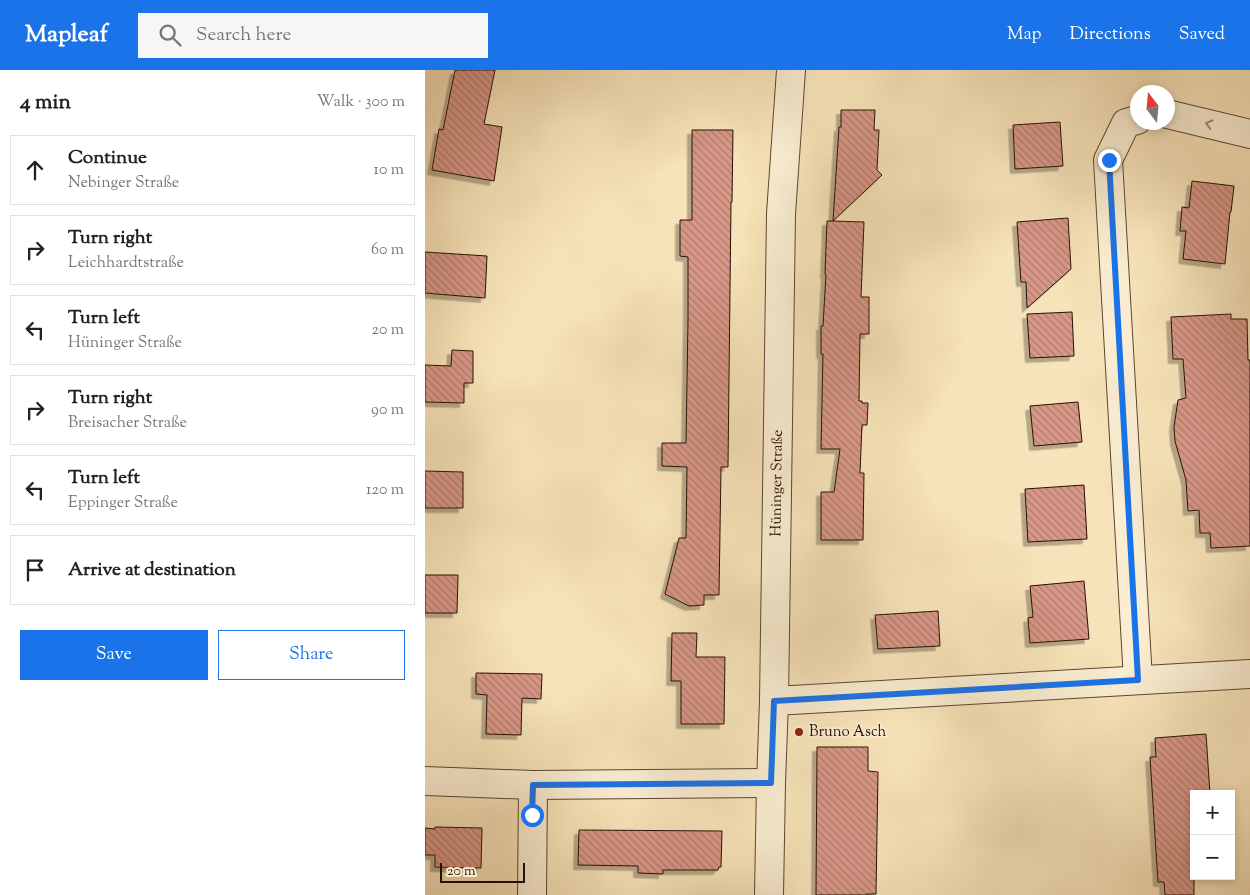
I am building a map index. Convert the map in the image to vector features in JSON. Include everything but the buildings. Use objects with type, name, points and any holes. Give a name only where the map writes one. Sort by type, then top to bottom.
[{"type":"street","name":"Hüninger Straße","points":[[769,895],[774,701],[781,214],[791,70]]},
{"type":"street","points":[[1175,116],[1250,134]]},
{"type":"street","points":[[1130,122],[1126,123],[1109,160],[1138,680]]},
{"type":"street","points":[[774,701],[1250,674]]},
{"type":"street","points":[[425,781],[533,785],[771,783]]},
{"type":"street","points":[[532,895],[533,785]]},
{"type":"place","name":"Bruno Asch","points":[[799,732]]},
{"type":"route","points":[[532,815],[533,785],[771,783],[774,701],[1138,680],[1109,160]]}]
